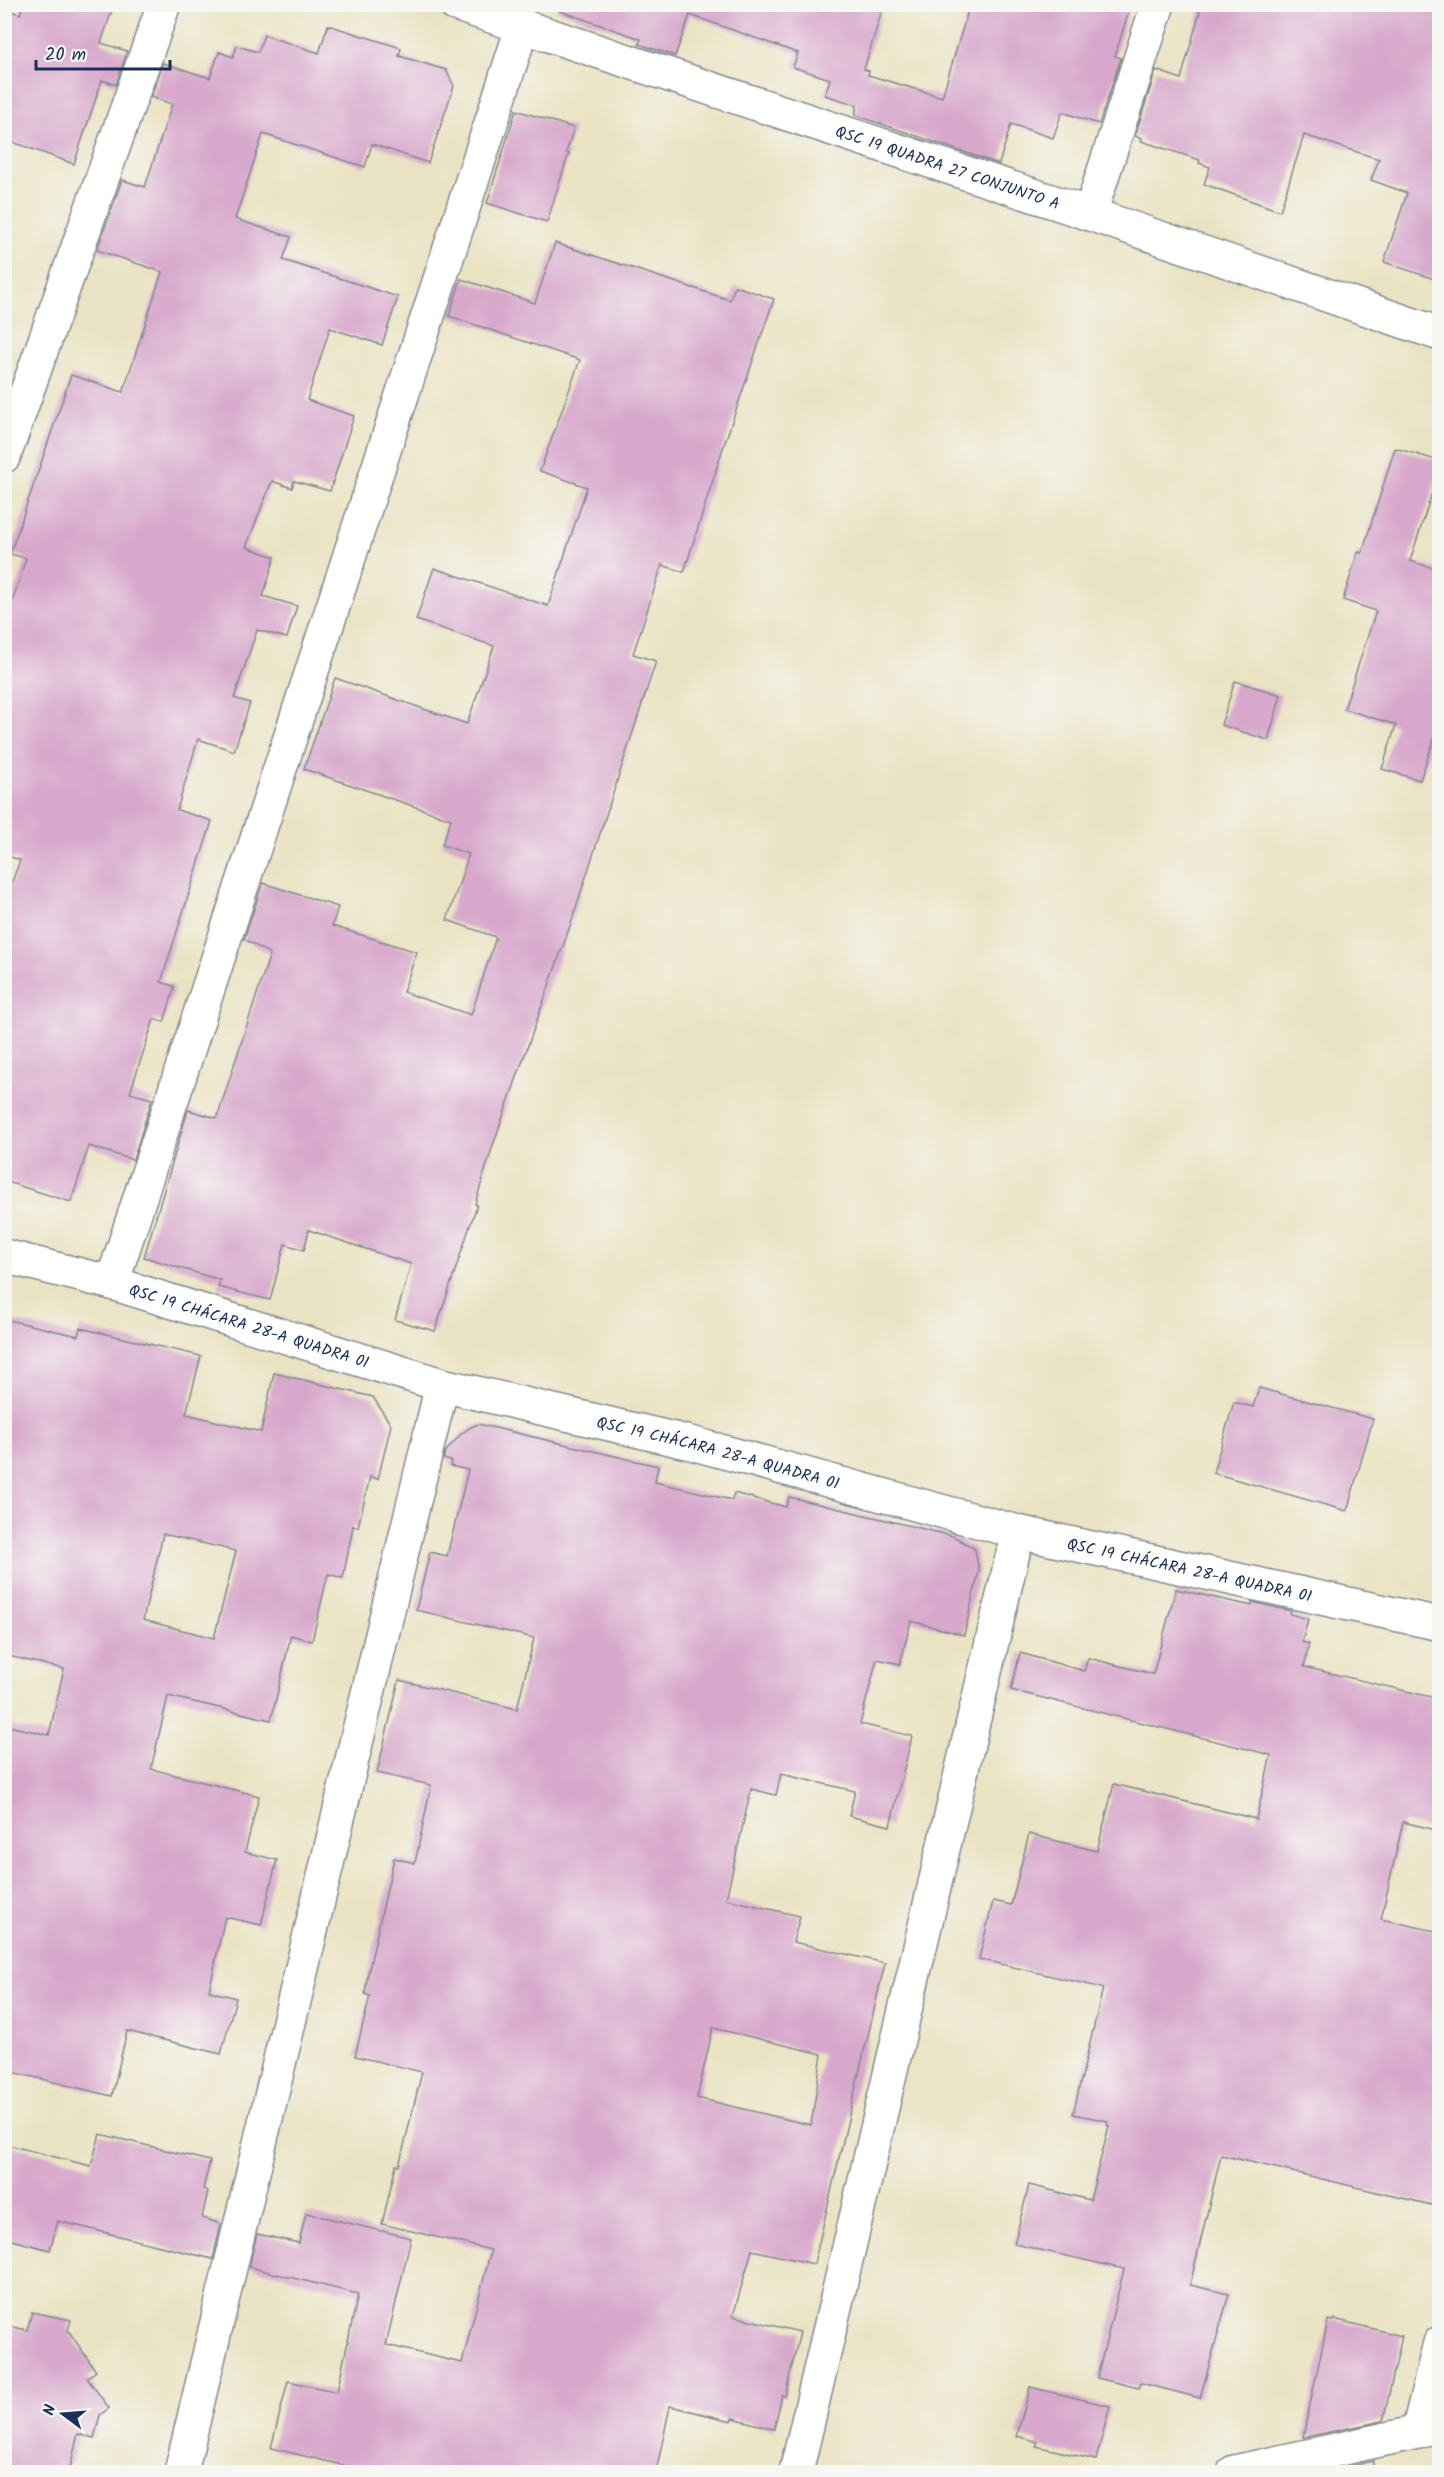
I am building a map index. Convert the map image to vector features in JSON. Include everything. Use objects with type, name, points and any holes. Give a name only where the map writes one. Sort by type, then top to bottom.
[{"type":"street","points":[[4,456],[164,4]]},
{"type":"street","points":[[1090,214],[1158,4]]},
{"type":"street","name":"QSC 19 QUADRA 27 CONJUNTO A","points":[[470,7],[522,28],[1090,214],[1440,334]]},
{"type":"street","points":[[112,1283],[522,28]]},
{"type":"street","name":"QSC 19 CHÁCARA 28-A QUADRA 01","points":[[4,1256],[112,1283],[442,1385],[691,1443],[1018,1532],[1440,1624]]},
{"type":"street","points":[[181,2472],[442,1385]]},
{"type":"street","points":[[796,2472],[1018,1532]]},
{"type":"street","points":[[1234,2472],[1429,2428],[1440,2343]]},
{"type":"building","points":[[23,4],[114,4],[101,43],[127,51],[116,85],[102,80],[74,164],[4,139],[4,9],[20,14]]},
{"type":"building","points":[[558,4],[884,4],[864,69],[869,71],[868,75],[942,97],[970,4],[1131,4],[1115,56],[1121,58],[1099,124],[1062,112],[1053,138],[1011,124],[999,164],[855,115],[857,105],[825,95],[830,79],[793,67],[798,53],[690,15],[675,56],[639,44],[641,39],[557,10]]},
{"type":"building","points":[[1202,4],[1440,4],[1440,281],[1384,262],[1407,193],[1371,180],[1379,159],[1304,135],[1280,211],[1204,184],[1210,167],[1199,163],[1200,160],[1141,141],[1142,138],[1135,136],[1156,70],[1181,79]]},
{"type":"building","points":[[328,25],[401,48],[399,56],[446,70],[454,86],[428,163],[372,144],[365,167],[263,134],[235,219],[291,237],[283,260],[398,297],[382,345],[330,328],[307,400],[354,416],[330,491],[294,481],[292,488],[272,481],[246,547],[275,557],[263,596],[297,606],[287,638],[257,630],[234,698],[250,703],[234,751],[198,739],[177,810],[212,821],[161,982],[174,986],[174,989],[164,1022],[154,1019],[130,1093],[152,1099],[133,1160],[89,1146],[71,1202],[4,1181],[4,904],[20,860],[4,855],[4,628],[26,558],[10,554],[71,375],[123,392],[162,272],[97,250],[122,180],[145,187],[172,104],[151,97],[163,63],[210,78],[219,52],[233,57],[237,46],[258,52],[264,35],[319,53]]},
{"type":"building","points":[[516,110],[574,128],[566,153],[569,153],[547,222],[487,203]]},
{"type":"building","points":[[555,243],[730,300],[735,286],[774,299],[684,572],[662,565],[633,654],[656,661],[570,926],[492,1148],[475,1204],[477,1205],[435,1331],[395,1320],[411,1264],[309,1230],[304,1250],[285,1244],[270,1300],[218,1287],[220,1280],[144,1257],[188,1110],[217,1118],[270,954],[244,939],[263,883],[338,907],[332,926],[417,952],[403,992],[471,1015],[496,937],[447,920],[469,854],[442,845],[451,819],[304,769],[335,678],[467,724],[494,646],[416,620],[434,568],[548,606],[587,487],[540,471],[580,360],[449,316],[461,279],[535,303]]},
{"type":"building","points":[[1395,448],[1440,461],[1440,468],[1410,561],[1440,570],[1440,722],[1420,780],[1382,769],[1396,725],[1344,709],[1376,611],[1343,600],[1358,552],[1362,553]]},
{"type":"building","points":[[1235,681],[1281,695],[1268,740],[1221,725]]},
{"type":"building","points":[[4,1319],[78,1336],[80,1328],[201,1356],[186,1414],[261,1432],[274,1373],[373,1397],[391,1425],[378,1479],[370,1477],[358,1527],[353,1526],[343,1578],[328,1574],[312,1641],[291,1635],[271,1720],[168,1696],[151,1769],[259,1796],[245,1852],[277,1860],[261,1925],[225,1917],[209,1991],[236,1998],[221,2054],[127,2031],[112,2096],[4,2070],[4,1725],[49,1735],[64,1669],[4,1655]],"holes":[[[163,1534],[236,1551],[214,1638],[143,1620]]]},
{"type":"building","points":[[1259,1388],[1373,1419],[1347,1511],[1213,1473],[1234,1402],[1253,1407]]},
{"type":"building","points":[[478,1424],[658,1466],[655,1482],[732,1500],[734,1493],[786,1507],[789,1497],[953,1536],[975,1549],[979,1571],[964,1635],[911,1621],[900,1664],[877,1659],[860,1724],[912,1736],[890,1826],[849,1816],[855,1791],[781,1774],[776,1795],[751,1789],[726,1899],[800,1916],[793,1942],[885,1963],[814,2264],[752,2250],[733,2316],[800,2332],[785,2396],[782,2395],[774,2429],[733,2418],[732,2421],[670,2406],[656,2472],[371,2472],[271,2448],[288,2381],[337,2392],[358,2294],[249,2267],[257,2234],[299,2243],[306,2213],[411,2238],[386,2345],[462,2363],[491,2250],[382,2224],[422,2072],[355,2056],[370,1996],[365,1994],[367,1978],[394,1858],[415,1863],[431,1785],[377,1773],[399,1680],[517,1709],[534,1638],[416,1610],[430,1552],[447,1556],[468,1470],[450,1466],[451,1461],[443,1459],[445,1452],[461,1434]],"holes":[[[713,2028],[822,2054],[811,2125],[697,2098]]]},
{"type":"building","points":[[1176,1589],[1252,1606],[1252,1602],[1291,1611],[1290,1614],[1308,1619],[1302,1642],[1309,1644],[1304,1667],[1440,1699],[1440,1831],[1403,1822],[1381,1919],[1440,1932],[1440,2207],[1221,2155],[1190,2285],[1229,2294],[1200,2398],[1141,2383],[1139,2388],[1097,2378],[1124,2269],[1014,2244],[1029,2185],[1090,2200],[1109,2126],[1108,2121],[1073,2114],[1103,1988],[979,1959],[993,1901],[1011,1905],[1029,1834],[1097,1851],[1114,1784],[1256,1819],[1271,1755],[1011,1690],[1020,1653],[1084,1671],[1088,1658],[1153,1674]]},
{"type":"building","points":[[100,2134],[210,2161],[203,2189],[208,2191],[202,2218],[221,2224],[213,2259],[58,2221],[50,2250],[4,2238],[4,2144],[91,2166]]},
{"type":"building","points":[[32,2312],[71,2320],[68,2330],[96,2371],[87,2378],[109,2408],[100,2415],[94,2438],[78,2434],[69,2472],[4,2472],[4,2325],[27,2330]]},
{"type":"building","points":[[1334,2319],[1402,2336],[1383,2421],[1303,2437],[1328,2320],[1334,2321]]},
{"type":"building","points":[[1030,2387],[1110,2406],[1096,2460],[1036,2446],[1038,2442],[1017,2436]]},
{"type":"building","points":[[1374,2461],[1371,2472],[1348,2472],[1347,2467]]}]
